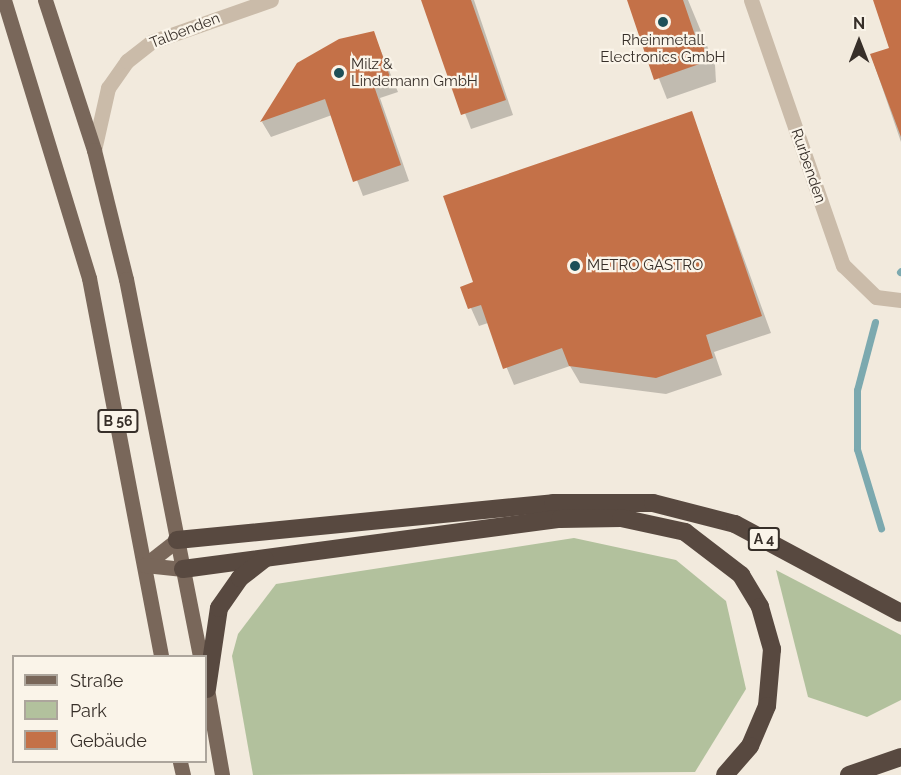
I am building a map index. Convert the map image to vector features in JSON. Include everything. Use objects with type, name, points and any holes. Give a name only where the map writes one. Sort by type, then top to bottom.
[{"type":"highway","name":"A 4","points":[[177,540],[616,501],[670,505],[713,516],[901,613]]},
{"type":"highway","points":[[183,568],[581,518],[639,520],[686,532],[741,575],[763,614],[772,649],[768,706],[750,746],[725,775]]},
{"type":"highway","points":[[207,680],[219,608],[240,578],[266,558]]},
{"type":"highway","points":[[849,775],[901,758]]},
{"type":"main road","name":"B 56","points":[[4,0],[89,278],[161,655]]},
{"type":"main road","name":"B 56","points":[[45,0],[94,150],[126,279],[200,655]]},
{"type":"main road","points":[[145,565],[177,540]]},
{"type":"main road","points":[[145,565],[183,568]]},
{"type":"main road","points":[[207,692],[222,775]]},
{"type":"street","name":"Talbenden","points":[[94,150],[108,88],[127,61],[150,42],[271,0]]},
{"type":"street","name":"Rurbenden","points":[[751,0],[843,265],[876,297],[901,300]]},
{"type":"green space","points":[[574,538],[676,560],[726,601],[746,689],[695,772],[253,775],[232,656],[238,634],[276,584]]},
{"type":"green space","points":[[776,570],[901,635],[901,700],[867,717],[808,697]]},
{"type":"building","points":[[421,0],[471,0],[506,100],[461,115]]},
{"type":"building","name":"Rheinmetall Electronics GmbH","points":[[627,0],[683,0],[697,41],[704,44],[705,62],[654,80]]},
{"type":"building","points":[[873,0],[901,0],[901,137],[870,54],[889,48]]},
{"type":"building","points":[[374,31],[390,77],[373,83],[401,165],[353,182],[325,99],[260,122],[297,63],[339,39]]},
{"type":"building","name":"METRO GASTRO","points":[[692,111],[762,316],[706,335],[713,358],[656,378],[569,366],[562,348],[503,369],[481,305],[468,309],[460,287],[473,282],[443,196]]},
{"type":"waterway","points":[[875,322],[857,390],[857,449],[881,528]]},
{"type":"place","name":"Rheinmetall Electronics GmbH","points":[[663,22]]},
{"type":"place","name":"Milz & Lindemann GmbH","points":[[339,73]]},
{"type":"place","name":"METRO GASTRO","points":[[575,266]]}]
